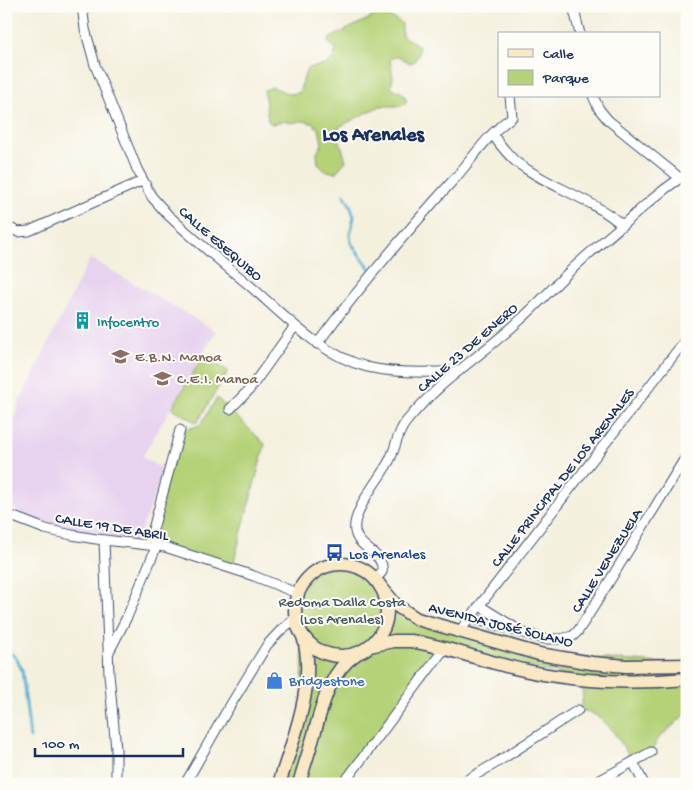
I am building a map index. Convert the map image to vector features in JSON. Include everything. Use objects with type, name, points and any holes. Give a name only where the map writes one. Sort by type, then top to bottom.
[{"type":"street","name":"CALLE ESEQUIBO","points":[[82,6],[87,36],[95,65],[142,182],[156,203],[173,220],[317,344],[368,367],[422,373],[459,371]]},
{"type":"street","points":[[573,6],[580,32]]},
{"type":"street","points":[[317,344],[409,228],[492,134],[512,118],[510,98]]},
{"type":"street","points":[[594,98],[599,109],[608,120],[683,176]]},
{"type":"street","points":[[492,134],[508,154],[520,164],[596,206],[622,225]]},
{"type":"street","name":"CALLE 23 DE ENERO","points":[[378,582],[382,572],[382,564],[376,556],[359,542],[356,532],[356,519],[363,501],[388,462],[397,436],[405,423],[438,389],[518,322],[570,270],[663,190],[683,176]]},
{"type":"street","points":[[6,226],[13,231],[29,231],[142,182]]},
{"type":"street","points":[[230,409],[249,390],[296,326]]},
{"type":"street","name":"CALLE PRINCIPAL DE LOS ARENALES","points":[[459,632],[687,338]]},
{"type":"street","points":[[108,653],[128,615],[153,545],[180,430]]},
{"type":"street","name":"CALLE VENEZUELA","points":[[470,618],[552,640],[568,638],[578,631],[687,455]]},
{"type":"street","name":"CALLE 19 DE ABRIL","points":[[6,514],[45,529],[104,540],[153,545],[254,576],[299,594]]},
{"type":"street","points":[[104,540],[108,653],[116,784]]},
{"type":"street","points":[[279,784],[306,686],[308,655],[296,618],[296,602],[308,579],[321,569],[346,564],[362,569],[378,582],[386,602],[386,618],[380,634],[366,648],[345,663],[337,672],[326,691],[299,784]]},
{"type":"street","name":"AVENIDA JOSÉ SOLANO","points":[[378,582],[397,606],[409,615],[428,624],[539,654],[626,666],[687,665]]},
{"type":"street","name":"CALLE VENEZUELA","points":[[480,606],[523,633]]},
{"type":"street","points":[[185,784],[267,645],[296,618]]},
{"type":"street","points":[[302,634],[314,646],[329,654],[346,655],[366,648],[403,640],[422,643],[518,669],[562,677],[625,681],[687,679]]},
{"type":"street","points":[[343,784],[444,649]]},
{"type":"street","points":[[463,783],[578,710]]},
{"type":"street","points":[[593,784],[651,752]]},
{"type":"street","points":[[633,762],[644,784]]},
{"type":"shaded area","points":[[90,258],[216,331],[142,457],[164,470],[135,542],[77,531],[76,534],[43,525],[28,518],[6,503],[6,442],[21,399]]},
{"type":"green space","points":[[376,15],[390,17],[402,24],[402,36],[418,45],[419,54],[414,62],[410,63],[398,56],[390,59],[393,77],[391,88],[400,91],[406,98],[406,102],[402,106],[380,106],[339,127],[338,135],[346,161],[335,173],[324,170],[318,164],[317,153],[322,144],[319,129],[312,123],[303,121],[290,123],[284,121],[272,124],[268,121],[264,90],[273,87],[289,94],[299,93],[307,68],[325,65],[332,60],[336,51],[335,47],[328,43],[330,38]]},
{"type":"green space","points":[[203,356],[228,371],[197,423],[172,408]]},
{"type":"green space","points":[[217,398],[265,444],[232,568],[149,544],[181,431],[200,425]]},
{"type":"green space","name":"Redoma Dalla Costa (Los Arenales)","points":[[346,564],[362,569],[369,574],[397,606],[539,654],[687,665],[687,713],[659,738],[651,752],[633,762],[617,737],[604,722],[588,712],[578,710],[582,705],[584,679],[444,649],[343,784],[279,784],[303,704],[302,634],[297,621],[296,608],[298,597],[310,577],[320,570]]},
{"type":"waterway","points":[[344,194],[354,217],[350,234],[351,243],[371,270]]},
{"type":"waterway","points":[[6,649],[16,658],[22,670],[30,738]]},
{"type":"place","name":"Infocentro","points":[[83,321]]},
{"type":"place","name":"E.B.N. Manoa","points":[[121,356]]},
{"type":"place","name":"C.E.I. Manoa","points":[[163,378]]},
{"type":"place","name":"Los Arenales","points":[[335,553]]},
{"type":"place","name":"Bridgestone","points":[[275,680]]},
{"type":"district","name":"Los Arenales","points":[[373,133]]}]
